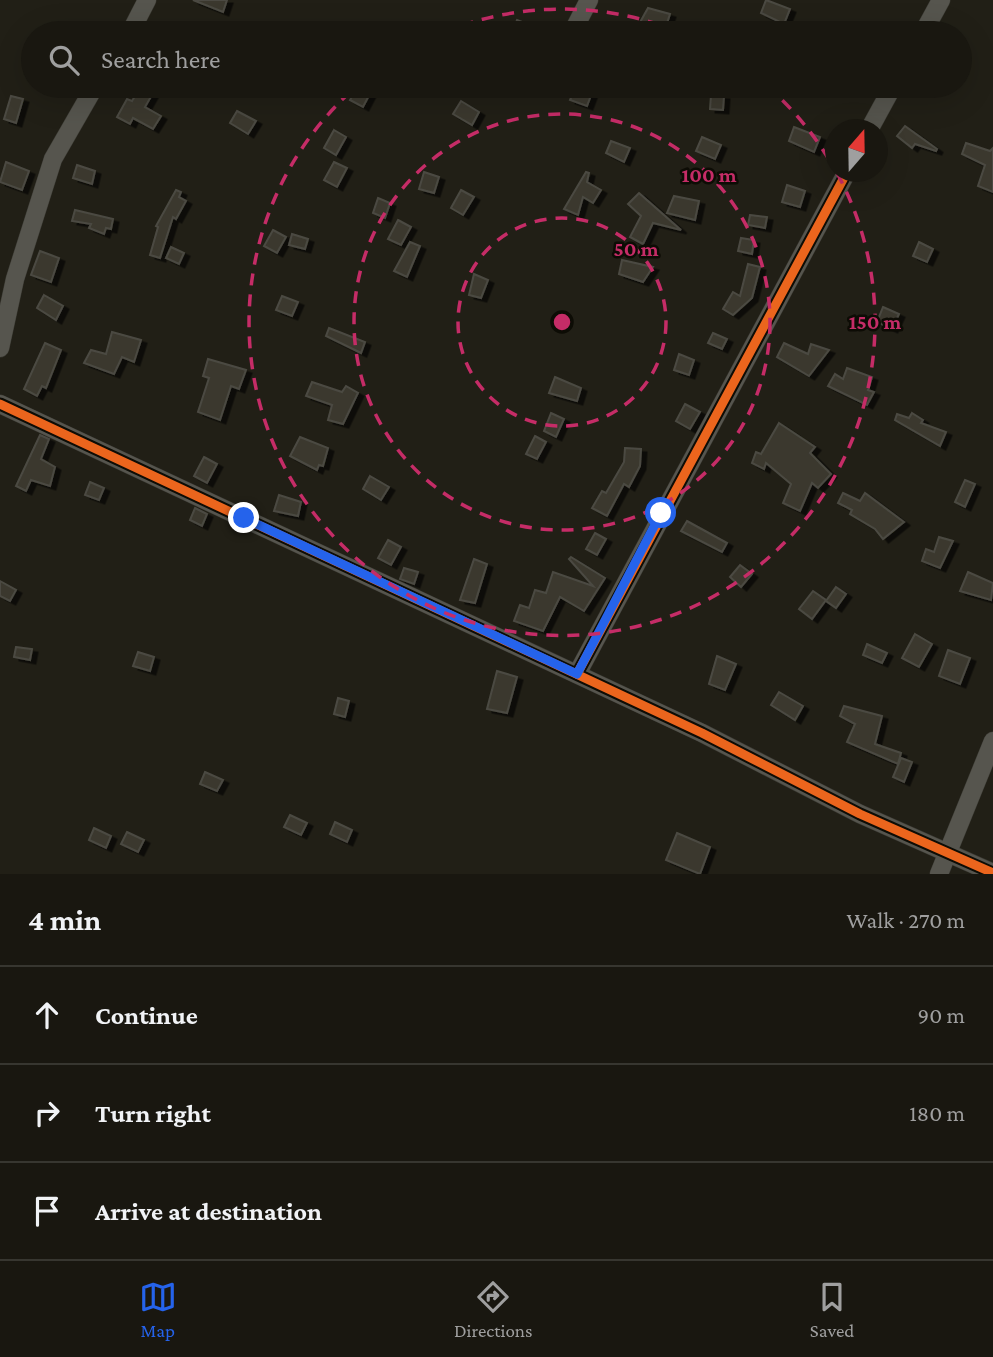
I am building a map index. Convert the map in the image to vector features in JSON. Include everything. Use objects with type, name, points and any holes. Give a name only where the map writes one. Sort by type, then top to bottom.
[{"type":"street","points":[[136,21],[147,0]]},
{"type":"street","points":[[578,21],[589,0]]},
{"type":"street","points":[[930,21],[941,0]]},
{"type":"street","points":[[0,348],[15,279],[53,159],[88,98]]},
{"type":"street","points":[[875,119],[886,98]]},
{"type":"street","points":[[577,674],[841,182]]},
{"type":"street","points":[[0,404],[702,733],[860,814],[993,873]]},
{"type":"street","points":[[939,874],[993,741]]},
{"type":"building","points":[[193,0],[227,0],[223,12]]},
{"type":"building","points":[[766,0],[790,9],[785,21],[778,21],[761,13]]},
{"type":"building","points":[[648,8],[670,14],[668,21],[641,21]]},
{"type":"building","points":[[11,96],[23,99],[16,123],[4,119]]},
{"type":"building","points":[[134,98],[150,98],[145,107],[161,116],[153,129],[133,118],[130,124],[117,117],[127,99],[132,101]]},
{"type":"building","points":[[351,98],[368,98],[363,107],[350,100]]},
{"type":"building","points":[[571,98],[590,98],[587,106],[570,100]]},
{"type":"building","points":[[711,98],[724,98],[723,110],[710,109]]},
{"type":"building","points":[[461,101],[479,112],[472,125],[453,114]]},
{"type":"building","points":[[237,111],[256,121],[248,134],[230,123]]},
{"type":"building","points":[[905,126],[937,149],[936,151],[915,144],[912,148],[897,136]]},
{"type":"building","points":[[794,127],[820,137],[814,152],[789,141]]},
{"type":"building","points":[[334,130],[346,137],[336,155],[324,148]]},
{"type":"building","points":[[702,137],[721,145],[715,159],[696,151]]},
{"type":"building","points":[[611,141],[630,148],[624,162],[606,153]]},
{"type":"building","points":[[966,143],[990,151],[993,148],[993,192],[978,186],[985,165],[962,154]]},
{"type":"building","points":[[6,162],[29,171],[22,190],[0,182]]},
{"type":"building","points":[[334,162],[347,168],[337,187],[324,180]]},
{"type":"building","points":[[77,165],[95,171],[92,184],[73,178]]},
{"type":"building","points":[[424,172],[439,177],[434,193],[419,189]]},
{"type":"building","points":[[586,172],[589,173],[587,182],[601,190],[593,203],[583,197],[578,215],[564,209]]},
{"type":"building","points":[[787,185],[805,191],[800,207],[782,202]]},
{"type":"building","points":[[176,190],[181,192],[179,197],[186,201],[176,219],[173,217],[160,258],[150,255],[158,227],[156,226]]},
{"type":"building","points":[[461,190],[474,197],[463,215],[451,208]]},
{"type":"building","points":[[639,193],[681,230],[653,223],[643,244],[630,237],[641,216],[628,204]]},
{"type":"building","points":[[674,196],[699,201],[695,220],[667,213]]},
{"type":"building","points":[[378,198],[390,203],[385,218],[373,213]]},
{"type":"building","points":[[75,210],[113,219],[111,229],[106,228],[104,234],[89,228],[91,224],[72,221]]},
{"type":"building","points":[[750,215],[767,217],[765,228],[748,225]]},
{"type":"building","points":[[398,220],[411,227],[401,245],[388,239]]},
{"type":"building","points":[[273,230],[286,237],[277,253],[264,246]]},
{"type":"building","points":[[292,234],[308,239],[305,249],[289,245]]},
{"type":"building","points":[[741,238],[754,240],[752,254],[738,251]]},
{"type":"building","points":[[410,242],[420,246],[407,277],[394,271]]},
{"type":"building","points":[[919,242],[933,249],[927,262],[913,256]]},
{"type":"building","points":[[171,247],[184,253],[179,264],[166,258]]},
{"type":"building","points":[[40,251],[59,258],[51,282],[31,275]]},
{"type":"building","points":[[622,260],[653,267],[643,282],[619,274]]},
{"type":"building","points":[[748,264],[760,267],[752,298],[733,315],[723,309],[733,292],[740,296]]},
{"type":"building","points":[[474,274],[488,280],[481,298],[469,295]]},
{"type":"building","points":[[44,295],[63,306],[56,320],[37,308]]},
{"type":"building","points":[[282,296],[298,302],[292,316],[276,310]]},
{"type":"building","points":[[883,307],[899,314],[892,329],[877,322]]},
{"type":"building","points":[[329,328],[365,342],[361,353],[326,336]]},
{"type":"building","points":[[112,332],[141,340],[134,362],[122,357],[114,374],[84,363],[91,350],[106,354]]},
{"type":"building","points":[[713,333],[727,339],[722,349],[708,343]]},
{"type":"building","points":[[45,343],[61,350],[46,388],[42,386],[37,396],[24,389]]},
{"type":"building","points":[[784,343],[808,354],[811,344],[829,350],[809,376],[777,357]]},
{"type":"building","points":[[679,354],[694,360],[689,375],[674,370]]},
{"type":"building","points":[[208,359],[246,370],[239,389],[231,386],[220,420],[198,412],[209,378],[203,376]]},
{"type":"building","points":[[847,368],[872,377],[868,390],[874,392],[867,405],[828,386],[835,374],[843,379]]},
{"type":"building","points":[[555,377],[581,388],[577,401],[549,393]]},
{"type":"building","points":[[312,382],[342,392],[346,386],[358,393],[343,424],[328,420],[332,405],[306,396]]},
{"type":"building","points":[[685,404],[700,412],[690,429],[676,421]]},
{"type":"building","points":[[551,413],[564,419],[556,437],[544,431]]},
{"type":"building","points":[[912,413],[923,420],[921,423],[946,432],[940,446],[895,420],[897,414],[909,418]]},
{"type":"building","points":[[779,423],[815,447],[810,453],[831,474],[818,488],[812,483],[800,511],[783,503],[791,484],[766,463],[764,469],[752,463],[756,452],[761,454]]},
{"type":"building","points":[[40,435],[49,439],[41,459],[55,467],[50,486],[31,480],[26,491],[16,486]]},
{"type":"building","points":[[535,436],[546,442],[537,459],[526,454]]},
{"type":"building","points":[[300,437],[328,448],[323,466],[319,465],[317,470],[290,456]]},
{"type":"building","points":[[625,448],[641,449],[640,466],[629,487],[624,484],[607,516],[592,508],[602,491],[606,493],[624,462]]},
{"type":"building","points":[[204,457],[217,464],[207,483],[194,476]]},
{"type":"building","points":[[370,476],[389,487],[381,500],[363,489]]},
{"type":"building","points":[[965,480],[975,484],[965,507],[955,502]]},
{"type":"building","points":[[90,482],[104,488],[99,500],[85,495]]},
{"type":"building","points":[[843,493],[860,501],[865,493],[904,522],[883,539],[875,529],[850,514],[852,510],[838,503]]},
{"type":"building","points":[[279,495],[301,502],[298,516],[274,511]]},
{"type":"building","points":[[195,508],[207,514],[202,526],[190,520]]},
{"type":"building","points":[[687,521],[727,543],[722,552],[681,531]]},
{"type":"building","points":[[595,533],[606,539],[597,555],[586,549]]},
{"type":"building","points":[[939,537],[953,541],[940,568],[922,561],[926,549],[934,552]]},
{"type":"building","points":[[388,540],[401,547],[391,565],[378,558]]},
{"type":"building","points":[[571,557],[605,578],[584,611],[560,597],[543,631],[514,621],[520,605],[529,608],[535,590],[546,593],[553,572],[593,586],[569,559]]},
{"type":"building","points":[[474,559],[487,564],[475,603],[460,600]]},
{"type":"building","points":[[740,565],[752,574],[741,587],[730,577]]},
{"type":"building","points":[[404,568],[418,572],[414,584],[400,579]]},
{"type":"building","points":[[968,572],[993,583],[991,600],[960,591]]},
{"type":"building","points":[[0,581],[16,590],[10,601],[0,596]]},
{"type":"building","points":[[836,587],[846,594],[836,608],[826,601]]},
{"type":"building","points":[[813,591],[826,600],[812,619],[799,609]]},
{"type":"building","points":[[915,634],[932,644],[919,667],[902,658]]},
{"type":"building","points":[[867,644],[887,653],[882,663],[863,655]]},
{"type":"building","points":[[16,647],[32,649],[30,660],[14,657]]},
{"type":"building","points":[[948,650],[970,658],[960,684],[939,676]]},
{"type":"building","points":[[138,652],[154,657],[150,671],[133,666]]},
{"type":"building","points":[[717,656],[736,664],[725,690],[709,684]]},
{"type":"building","points":[[497,671],[517,677],[507,713],[487,709]]},
{"type":"building","points":[[779,692],[803,706],[795,720],[771,705]]},
{"type":"building","points":[[338,698],[349,701],[345,717],[334,714]]},
{"type":"building","points":[[844,706],[882,716],[875,744],[901,753],[898,764],[847,742],[855,724],[840,716]]},
{"type":"building","points":[[901,758],[912,762],[904,782],[893,777]]},
{"type":"building","points":[[205,772],[223,780],[217,791],[200,784]]},
{"type":"building","points":[[290,815],[307,823],[301,835],[284,827]]},
{"type":"building","points":[[335,822],[352,830],[347,842],[330,834]]},
{"type":"building","points":[[94,828],[111,836],[106,848],[89,840]]},
{"type":"building","points":[[127,832],[144,840],[138,852],[121,844]]},
{"type":"building","points":[[677,833],[710,847],[700,874],[666,860]]},
{"type":"cycle path","points":[[577,674],[842,182]]},
{"type":"cycle path","points":[[0,404],[702,733],[860,814],[993,873]]},
{"type":"route","points":[[244,518],[577,674],[661,513]]}]
